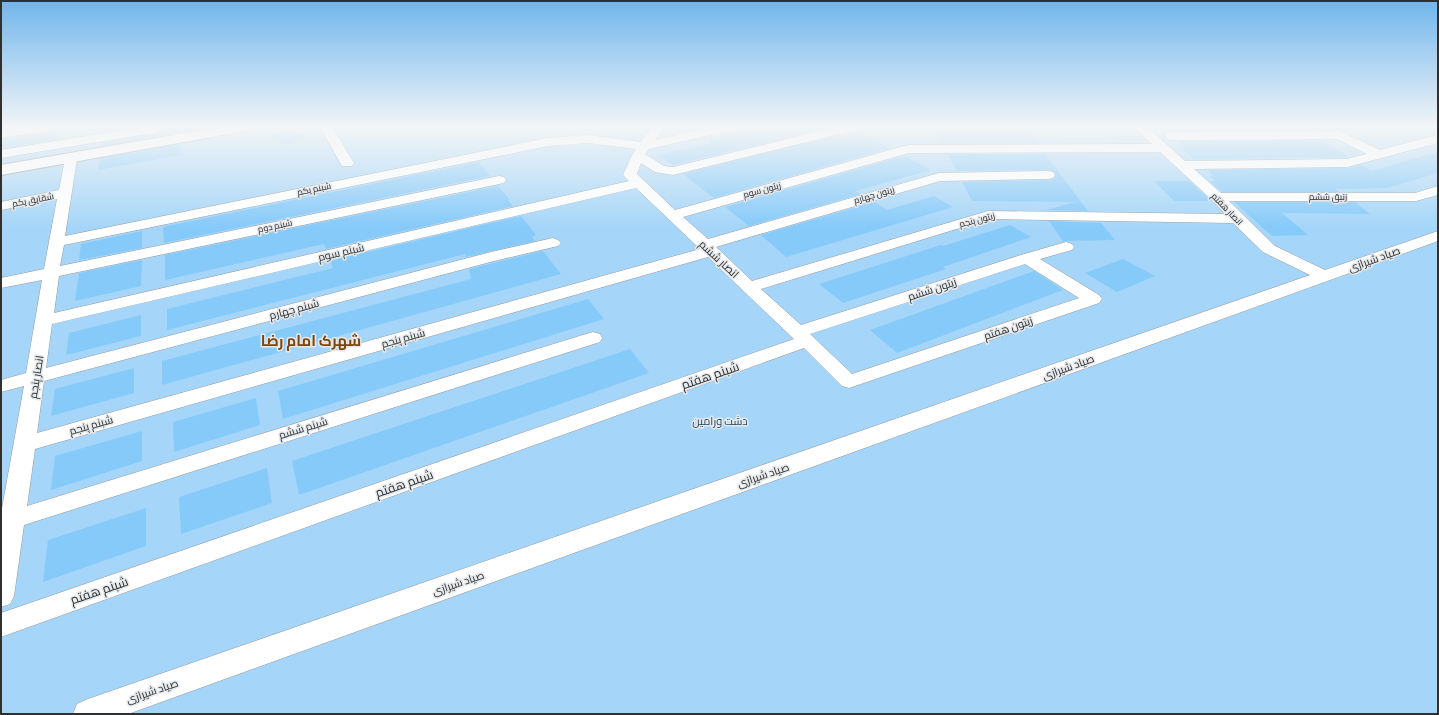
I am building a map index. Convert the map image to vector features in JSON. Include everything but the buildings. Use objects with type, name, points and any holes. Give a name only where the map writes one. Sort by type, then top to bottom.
[{"type":"street","points":[[1,170],[62,160]]},
{"type":"street","name":"انصار پنجم","points":[[1,596],[7,521],[25,444],[51,272],[71,160]]},
{"type":"street","name":"شبنم یکم","points":[[56,242],[458,160]]},
{"type":"street","points":[[637,160],[630,175],[638,183]]},
{"type":"street","points":[[651,160],[660,169],[673,171],[716,160]]},
{"type":"street","name":"زیتون سوم","points":[[672,215],[867,160]]},
{"type":"street","name":"انصار هفتم","points":[[1176,160],[1217,197],[1237,219],[1269,249],[1324,276]]},
{"type":"street","points":[[1181,165],[1347,163],[1358,160]]},
{"type":"street","name":"زیتون چهارم","points":[[708,248],[939,176],[1048,175]]},
{"type":"street","name":"شبنم دوم","points":[[1,283],[499,180]]},
{"type":"street","name":"انصار ششم","points":[[638,183],[803,336],[848,382]]},
{"type":"street","name":"شبنم سوم","points":[[44,321],[638,183]]},
{"type":"street","name":"زنبق ششم","points":[[1217,197],[1416,197],[1438,190]]},
{"type":"street","name":"شقایق یکم","points":[[1,206],[65,193]]},
{"type":"street","name":"زیتون پنجم","points":[[749,287],[988,215],[1001,214],[1237,219]]},
{"type":"street","name":"صیاد شیرازی","points":[[88,714],[1438,236]]},
{"type":"street","name":"شبنم چهارم","points":[[1,386],[491,257],[553,243]]},
{"type":"street","name":"زیتون ششم","points":[[803,336],[1027,258],[1066,247]]},
{"type":"street","name":"شبنم پنجم","points":[[25,444],[708,248]]},
{"type":"street","name":"زیتون هفتم","points":[[848,382],[1093,299],[1027,258]]},
{"type":"street","name":"شبنم هفتم","points":[[1,625],[803,336]]},
{"type":"street","name":"شبنم ششم","points":[[7,521],[594,338]]},
{"type":"green space","name":"دشت ورامین","points":[[1,160],[1438,160],[1438,714],[1,714]]},
{"type":"district","name":"شهرک امام رضا","points":[[311,341]]}]
